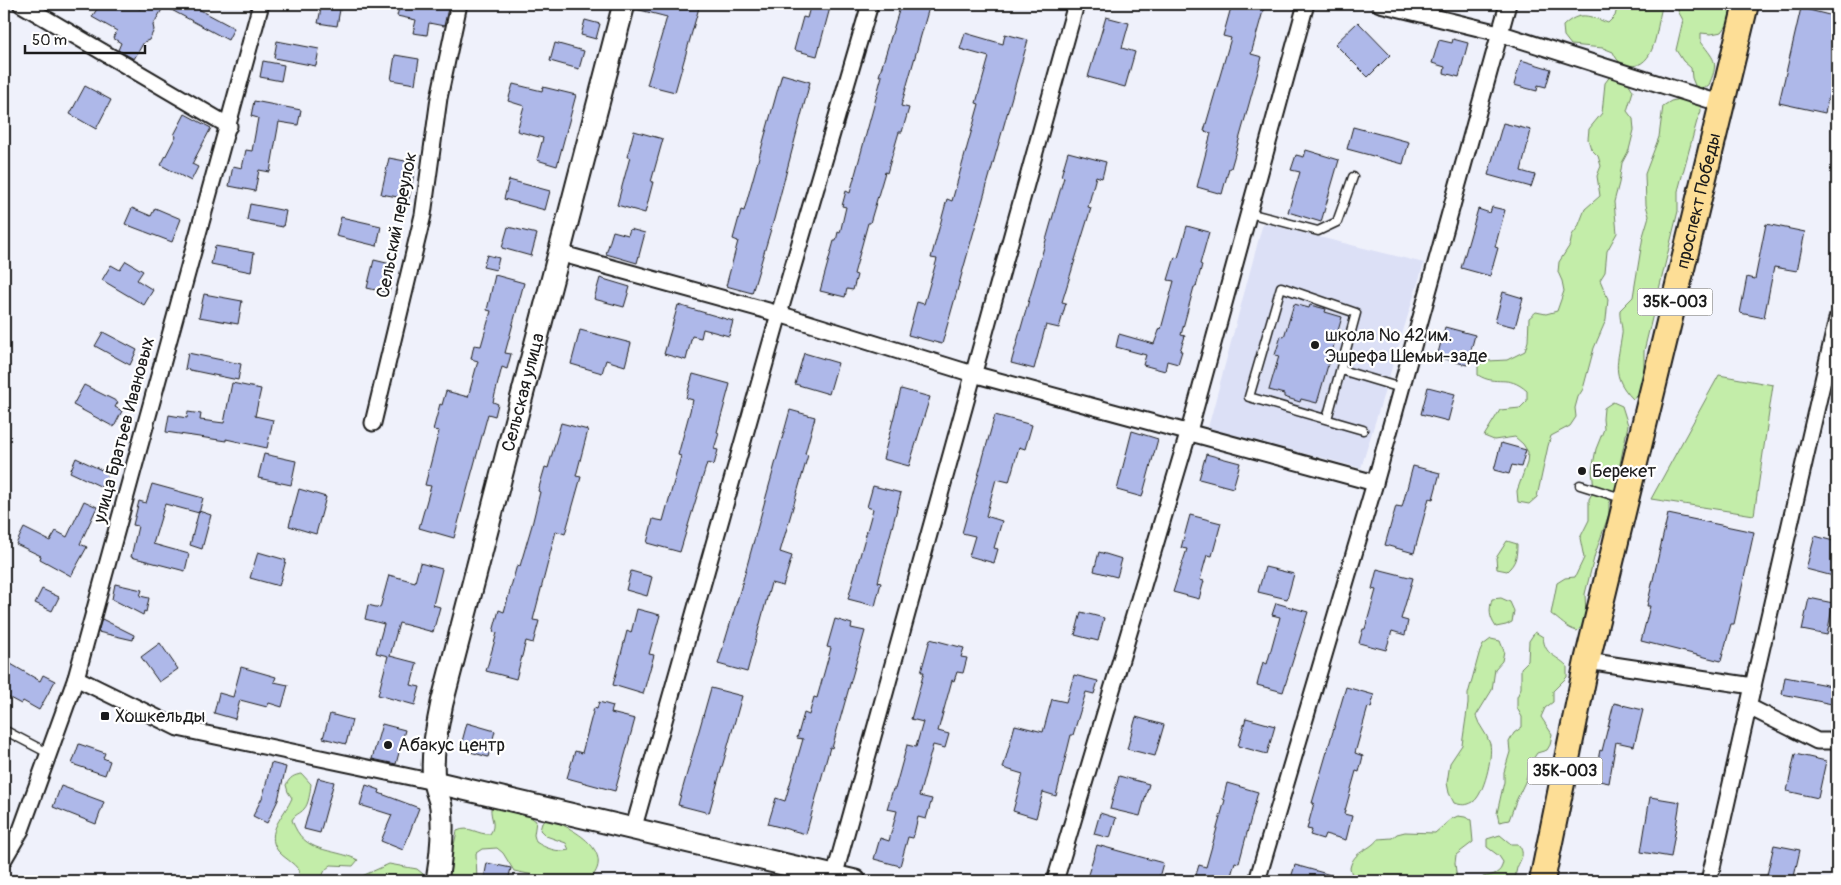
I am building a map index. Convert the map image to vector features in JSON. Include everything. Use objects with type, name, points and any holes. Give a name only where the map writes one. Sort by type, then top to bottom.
[{"type":"main road","name":"Сельская улица","points":[[437,881],[443,834],[441,806],[434,782],[436,733],[442,703],[624,4]]},
{"type":"main road","name":"проспект Победы","points":[[1587,661],[1746,4]]},
{"type":"main road","name":"35К-003","points":[[1542,881],[1587,661]]},
{"type":"main road","points":[[434,782],[795,871],[855,881]]},
{"type":"street","points":[[21,4],[229,126]]},
{"type":"street","name":"улица Братьев Ивановых","points":[[4,859],[20,830],[76,678],[261,4]]},
{"type":"street","name":"Сельский переулок","points":[[373,423],[422,215],[439,98],[459,4]]},
{"type":"street","points":[[634,830],[779,314],[870,4]]},
{"type":"street","points":[[834,876],[1076,4]]},
{"type":"street","points":[[1055,881],[1189,431],[1306,4]]},
{"type":"street","points":[[1380,4],[1499,32],[1722,104]]},
{"type":"street","points":[[1257,881],[1375,483],[1508,4]]},
{"type":"street","points":[[559,252],[779,314],[973,374],[1189,431],[1375,483]]},
{"type":"street","points":[[1709,881],[1837,319]]},
{"type":"street","points":[[1587,661],[1753,686]]},
{"type":"street","points":[[76,678],[178,728],[434,782]]},
{"type":"street","points":[[1749,707],[1817,741],[1837,741]]},
{"type":"lane","points":[[1249,213],[1318,231],[1337,222],[1353,177]]},
{"type":"lane","points":[[1327,419],[1356,313],[1280,287],[1249,398],[1363,430]]},
{"type":"lane","points":[[1341,370],[1402,388]]},
{"type":"lane","points":[[1580,484],[1627,500]]},
{"type":"lane","points":[[4,730],[48,753]]},
{"type":"shaded area","name":"школа № 42 им. Эшрефа Шемьи-заде","points":[[1263,223],[1424,263],[1361,468],[1208,428]]},
{"type":"green space","points":[[1618,4],[1663,4],[1652,50],[1647,58],[1633,66],[1618,61],[1613,52],[1603,48],[1571,45],[1564,36],[1563,26],[1580,16],[1608,23],[1615,16]]},
{"type":"green space","points":[[1679,4],[1732,4],[1728,24],[1722,32],[1701,33],[1701,42],[1713,58],[1715,67],[1708,87],[1696,88],[1691,68],[1683,61],[1676,50],[1683,20],[1678,11]]},
{"type":"green space","points":[[1611,75],[1624,80],[1633,91],[1627,111],[1633,119],[1634,130],[1629,150],[1622,163],[1614,202],[1617,233],[1607,251],[1605,272],[1600,280],[1608,299],[1606,320],[1594,348],[1583,389],[1578,397],[1575,408],[1576,417],[1570,426],[1551,436],[1537,497],[1529,504],[1518,502],[1517,491],[1527,463],[1528,452],[1515,437],[1494,440],[1484,436],[1500,410],[1520,408],[1527,401],[1527,391],[1508,381],[1491,380],[1478,375],[1478,364],[1488,361],[1507,360],[1525,351],[1528,341],[1529,318],[1536,312],[1546,314],[1557,311],[1564,291],[1558,272],[1559,262],[1570,245],[1572,235],[1578,227],[1585,209],[1600,196],[1597,176],[1601,166],[1598,156],[1591,149],[1588,139],[1589,129],[1602,113],[1605,83]]},
{"type":"green space","points":[[1681,99],[1700,101],[1701,111],[1678,191],[1678,211],[1644,351],[1644,382],[1641,393],[1633,399],[1618,376],[1617,368],[1622,332],[1620,310],[1633,297],[1643,236],[1649,216],[1646,205],[1645,174],[1659,137],[1663,106],[1671,101]]},
{"type":"green space","points":[[1719,375],[1773,385],[1754,515],[1651,499]]},
{"type":"green space","points":[[1613,402],[1622,406],[1628,425],[1618,485],[1609,504],[1609,514],[1595,554],[1585,594],[1586,615],[1584,625],[1577,631],[1551,614],[1557,583],[1565,578],[1575,577],[1584,558],[1580,538],[1589,520],[1589,499],[1594,490],[1592,470],[1596,449],[1604,429],[1604,408]]},
{"type":"green space","points":[[1507,541],[1517,544],[1517,552],[1512,565],[1507,571],[1497,569],[1496,558]]},
{"type":"green space","points":[[1501,598],[1510,602],[1514,611],[1512,622],[1496,627],[1491,617],[1490,607],[1492,599]]},
{"type":"green space","points":[[1535,632],[1543,637],[1548,651],[1567,666],[1567,677],[1553,691],[1553,702],[1545,708],[1541,717],[1552,734],[1550,745],[1547,750],[1537,753],[1531,762],[1509,820],[1499,822],[1497,813],[1504,782],[1504,772],[1510,752],[1509,742],[1514,733],[1522,727],[1522,717],[1517,708],[1517,697],[1521,688],[1521,668],[1528,661],[1529,641]]},
{"type":"green space","points":[[1491,639],[1500,641],[1504,651],[1502,661],[1495,669],[1492,690],[1476,716],[1490,744],[1489,766],[1481,792],[1473,802],[1464,805],[1454,803],[1449,793],[1447,783],[1450,763],[1462,745],[1468,694],[1479,654],[1483,645]]},
{"type":"green space","points":[[302,774],[311,784],[306,807],[292,820],[297,831],[311,845],[358,860],[353,866],[331,865],[325,870],[322,877],[324,881],[300,881],[299,870],[278,851],[274,844],[274,830],[292,798],[286,785],[292,777]]},
{"type":"green space","points":[[498,807],[511,812],[525,813],[536,821],[534,835],[536,842],[547,848],[560,851],[569,850],[566,843],[546,836],[540,830],[542,823],[548,819],[569,828],[589,842],[595,851],[598,861],[596,871],[588,881],[555,881],[514,871],[503,853],[497,848],[482,849],[476,853],[477,881],[442,881],[449,850],[454,845],[457,831],[466,829],[490,834],[493,827],[491,808]]},
{"type":"green space","points":[[1458,816],[1471,820],[1473,842],[1456,855],[1457,881],[1357,881],[1352,875],[1350,868],[1352,862],[1358,854],[1378,839],[1392,838],[1397,834],[1405,832],[1435,833],[1451,819]]},
{"type":"green space","points":[[1500,835],[1511,844],[1518,844],[1522,851],[1514,881],[1481,881],[1483,877],[1496,873],[1502,866],[1503,862],[1499,856],[1487,847],[1487,839]]},
{"type":"green space","points":[[389,864],[417,869],[423,874],[426,881],[351,881]]},
{"type":"building","points":[[100,4],[130,4],[140,9],[143,4],[189,4],[234,28],[228,40],[164,6],[153,25],[154,30],[149,40],[144,42],[134,59],[118,50],[121,43],[113,38],[117,31],[92,17]]},
{"type":"building","points":[[322,4],[341,4],[337,26],[318,23]]},
{"type":"building","points":[[400,4],[449,4],[444,26],[429,23],[427,35],[413,33],[416,20],[397,16]]},
{"type":"building","points":[[636,4],[700,4],[675,92],[647,85],[667,17],[636,9]]},
{"type":"building","points":[[811,4],[831,4],[817,56],[794,50],[803,17],[807,18]]},
{"type":"building","points":[[901,4],[930,4],[901,106],[909,108],[902,132],[899,132],[887,173],[885,172],[870,223],[868,223],[854,274],[857,275],[853,290],[847,289],[845,297],[820,291],[834,241],[836,241],[838,232],[840,233],[846,207],[842,206],[846,191],[850,193],[882,76],[879,76]]},
{"type":"building","points":[[1232,4],[1265,4],[1251,54],[1262,57],[1222,194],[1197,187],[1211,133],[1204,131],[1231,38],[1223,36]]},
{"type":"building","points":[[1801,8],[1837,17],[1837,59],[1825,113],[1779,103]]},
{"type":"building","points":[[1106,17],[1129,23],[1122,48],[1135,52],[1125,87],[1088,77]]},
{"type":"building","points":[[585,20],[600,24],[596,39],[581,35]]},
{"type":"building","points":[[1358,22],[1390,55],[1368,77],[1335,44]]},
{"type":"building","points":[[965,33],[1003,44],[1005,34],[1028,40],[942,344],[908,335],[917,302],[924,304],[937,259],[931,258],[947,199],[952,201],[979,104],[976,103],[989,57],[960,49]]},
{"type":"building","points":[[1453,39],[1468,43],[1459,77],[1444,73],[1445,67],[1432,63],[1439,40],[1452,43]]},
{"type":"building","points":[[277,41],[319,49],[316,66],[274,58]]},
{"type":"building","points":[[555,43],[584,51],[579,69],[550,61]]},
{"type":"building","points":[[395,55],[419,59],[415,84],[391,80]]},
{"type":"building","points":[[1521,60],[1551,69],[1546,87],[1538,85],[1537,91],[1514,85]]},
{"type":"building","points":[[263,61],[284,65],[281,81],[260,77]]},
{"type":"building","points":[[782,74],[810,82],[774,219],[752,293],[726,286],[738,241],[733,239],[741,210],[744,211]]},
{"type":"building","points":[[513,84],[542,91],[543,87],[576,95],[557,166],[537,160],[543,138],[517,131],[524,106],[508,101]]},
{"type":"building","points":[[85,86],[111,100],[96,129],[70,114]]},
{"type":"building","points":[[254,101],[301,110],[298,125],[279,122],[270,172],[259,170],[255,191],[229,186],[233,166],[242,168],[246,150],[252,151],[258,118],[251,116]]},
{"type":"building","points":[[185,114],[211,128],[192,164],[198,167],[191,181],[161,165]]},
{"type":"building","points":[[1503,123],[1531,130],[1521,171],[1535,175],[1531,187],[1488,175]]},
{"type":"building","points":[[1353,127],[1409,142],[1403,164],[1347,149]]},
{"type":"building","points":[[634,131],[663,139],[645,213],[617,205],[630,157],[627,157]]},
{"type":"building","points":[[1306,150],[1339,160],[1321,222],[1288,212],[1300,172],[1291,170],[1296,155],[1304,157]]},
{"type":"building","points":[[1068,152],[1106,162],[1102,178],[1096,176],[1088,207],[1091,208],[1062,302],[1066,303],[1059,328],[1046,325],[1034,369],[1011,363],[1064,177],[1061,176]]},
{"type":"building","points":[[389,158],[416,163],[409,199],[381,194]]},
{"type":"building","points":[[509,180],[550,191],[545,210],[504,199]]},
{"type":"building","points":[[250,204],[286,211],[283,227],[247,220]]},
{"type":"building","points":[[1492,207],[1505,210],[1495,247],[1498,248],[1490,276],[1461,268],[1478,209],[1490,213]]},
{"type":"building","points":[[132,208],[151,216],[155,208],[181,219],[172,242],[125,224]]},
{"type":"building","points":[[341,217],[381,226],[377,246],[336,236]]},
{"type":"building","points":[[1766,224],[1805,232],[1797,271],[1774,267],[1764,318],[1740,313],[1747,277],[1755,279]]},
{"type":"building","points":[[1187,226],[1209,232],[1200,264],[1202,265],[1181,335],[1185,336],[1178,364],[1167,361],[1165,371],[1143,365],[1146,355],[1116,347],[1119,334],[1154,344],[1161,329],[1174,281],[1168,280],[1175,257],[1178,258]]},
{"type":"building","points":[[508,227],[537,234],[531,256],[502,248]]},
{"type":"building","points":[[630,229],[645,233],[637,263],[606,254],[613,231],[628,235]]},
{"type":"building","points":[[215,246],[254,253],[251,272],[211,264]]},
{"type":"building","points":[[487,255],[499,258],[496,270],[483,267]]},
{"type":"building","points":[[374,260],[395,265],[389,293],[367,288]]},
{"type":"building","points":[[126,261],[143,271],[137,280],[153,290],[144,305],[102,280],[111,265],[120,270]]},
{"type":"building","points":[[495,275],[524,283],[505,353],[511,354],[507,369],[502,367],[493,402],[498,404],[495,416],[488,414],[454,538],[419,528],[431,486],[425,485],[439,431],[433,430],[440,404],[442,405],[446,391],[468,397],[478,361],[471,359],[474,345],[481,346],[491,311],[487,310]]},
{"type":"building","points":[[600,278],[630,287],[624,307],[594,299]]},
{"type":"building","points":[[1503,292],[1523,298],[1515,327],[1495,322]]},
{"type":"building","points":[[204,294],[242,301],[238,324],[199,317]]},
{"type":"building","points":[[1294,304],[1309,308],[1310,305],[1326,309],[1325,312],[1342,317],[1317,403],[1301,399],[1300,402],[1284,397],[1284,394],[1269,390],[1279,356],[1275,355],[1281,336],[1284,337]]},
{"type":"building","points":[[678,305],[733,321],[729,336],[703,329],[701,338],[692,336],[686,360],[664,354]]},
{"type":"building","points":[[1445,327],[1475,335],[1467,365],[1437,357]]},
{"type":"building","points":[[580,330],[631,343],[625,366],[606,360],[602,373],[571,364]]},
{"type":"building","points":[[103,332],[137,350],[130,365],[95,346]]},
{"type":"building","points":[[188,353],[241,364],[238,380],[185,369]]},
{"type":"building","points":[[804,353],[838,363],[829,394],[795,384]]},
{"type":"building","points":[[693,374],[730,384],[717,432],[719,433],[714,449],[718,450],[714,465],[707,463],[680,552],[647,543],[653,519],[663,521],[681,456],[678,455],[693,400],[686,398]]},
{"type":"building","points":[[232,383],[261,389],[255,416],[273,420],[267,448],[226,439],[226,441],[166,432],[169,415],[187,418],[188,412],[201,414],[200,420],[224,423]]},
{"type":"building","points":[[84,385],[118,402],[115,407],[122,411],[114,427],[73,405]]},
{"type":"building","points":[[1428,387],[1455,394],[1448,421],[1421,414]]},
{"type":"building","points":[[901,389],[930,397],[909,466],[883,459]]},
{"type":"building","points":[[790,410],[815,417],[805,454],[808,455],[780,552],[792,556],[783,586],[771,583],[747,672],[718,664]]},
{"type":"building","points":[[995,415],[1032,425],[1025,449],[1019,447],[1009,482],[996,479],[986,516],[1002,521],[994,548],[998,549],[994,563],[969,556],[975,536],[962,533]]},
{"type":"building","points":[[561,423],[588,430],[576,476],[581,477],[565,534],[556,531],[533,620],[539,621],[533,643],[526,641],[516,679],[486,671],[497,633],[493,632],[499,610],[504,612],[517,565],[520,566],[540,492],[538,491],[545,467],[548,468]]},
{"type":"building","points":[[1132,431],[1158,439],[1142,497],[1117,490]]},
{"type":"building","points":[[1501,443],[1526,450],[1521,467],[1512,465],[1509,474],[1494,470]]},
{"type":"building","points":[[264,454],[296,461],[291,485],[258,478]]},
{"type":"building","points":[[1206,454],[1240,463],[1233,488],[1199,479]]},
{"type":"building","points":[[76,458],[108,473],[102,487],[70,472]]},
{"type":"building","points":[[1413,466],[1440,473],[1433,499],[1429,498],[1414,553],[1385,545],[1396,506],[1402,507]]},
{"type":"building","points":[[152,484],[203,498],[199,513],[165,504],[153,544],[189,554],[185,571],[131,557],[138,526],[133,525],[139,501],[146,503]]},
{"type":"building","points":[[873,486],[901,493],[878,582],[881,583],[875,606],[848,599],[873,509],[867,507]]},
{"type":"building","points":[[299,489],[326,497],[316,534],[289,526]]},
{"type":"building","points":[[84,501],[97,507],[80,544],[87,547],[71,576],[40,559],[41,556],[16,544],[24,528],[50,541],[56,531],[67,537]]},
{"type":"building","points":[[199,511],[211,515],[202,549],[190,545]]},
{"type":"building","points":[[1668,514],[1754,532],[1734,624],[1731,624],[1721,661],[1641,641],[1650,606],[1647,606]]},
{"type":"building","points":[[1190,515],[1221,523],[1212,556],[1207,555],[1200,580],[1204,581],[1199,599],[1173,592],[1187,549],[1181,548]]},
{"type":"building","points":[[1815,536],[1837,542],[1837,577],[1806,569]]},
{"type":"building","points":[[258,552],[286,560],[279,586],[250,578]]},
{"type":"building","points":[[1099,552],[1122,559],[1117,577],[1094,571]]},
{"type":"building","points":[[420,563],[442,569],[433,605],[440,607],[433,632],[399,623],[390,656],[417,663],[411,685],[420,687],[415,705],[378,695],[388,656],[376,653],[384,624],[365,619],[368,605],[380,608],[389,575],[415,582]]},
{"type":"building","points":[[1265,567],[1294,574],[1287,599],[1258,592]]},
{"type":"building","points":[[1377,569],[1413,578],[1401,619],[1408,621],[1405,635],[1392,631],[1386,650],[1359,643],[1376,590],[1372,589]]},
{"type":"building","points":[[631,571],[652,577],[647,596],[626,590]]},
{"type":"building","points":[[115,584],[142,590],[140,596],[149,598],[146,612],[144,611],[143,615],[112,599]]},
{"type":"building","points":[[42,589],[59,597],[52,611],[35,603]]},
{"type":"building","points":[[1809,598],[1833,603],[1827,635],[1802,630]]},
{"type":"building","points":[[1276,603],[1308,612],[1283,692],[1257,685],[1263,662],[1267,664],[1280,617],[1272,615]]},
{"type":"building","points":[[637,609],[660,615],[649,654],[654,655],[643,694],[613,685],[627,631],[631,633]]},
{"type":"building","points":[[1081,612],[1104,618],[1098,641],[1075,635]]},
{"type":"building","points":[[102,619],[134,635],[133,640],[98,632]]},
{"type":"building","points":[[835,619],[852,624],[851,628],[865,631],[806,834],[768,824],[776,798],[785,801],[803,739],[797,738],[804,713],[809,715],[814,697],[817,698],[831,648],[827,647]]},
{"type":"building","points":[[930,639],[964,648],[961,657],[967,658],[963,673],[957,672],[954,681],[952,680],[938,731],[949,734],[945,748],[933,745],[919,796],[932,799],[926,819],[918,817],[913,838],[908,837],[900,866],[874,859],[880,838],[889,841],[897,811],[887,809],[893,789],[895,789],[907,745],[916,747],[923,722],[911,719],[924,672],[921,672]]},
{"type":"building","points":[[160,643],[178,669],[159,682],[141,657]]},
{"type":"building","points":[[4,660],[40,681],[43,675],[55,681],[39,710],[23,701],[21,704],[4,695]]},
{"type":"building","points":[[241,667],[276,677],[274,682],[288,685],[282,707],[269,703],[267,707],[240,700],[235,719],[214,713],[219,693],[233,697]]},
{"type":"building","points":[[1074,675],[1098,681],[1094,694],[1086,692],[1073,735],[1071,735],[1056,796],[1043,792],[1036,818],[1013,811],[1023,774],[1003,768],[1015,725],[1043,732],[1052,699],[1066,702]]},
{"type":"building","points":[[1785,677],[1837,687],[1837,705],[1782,694]]},
{"type":"building","points":[[1346,687],[1374,695],[1371,708],[1368,707],[1355,753],[1363,756],[1359,772],[1356,771],[1344,814],[1352,816],[1346,840],[1325,834],[1323,839],[1310,835],[1312,830],[1307,829],[1314,803],[1312,803]]},
{"type":"building","points":[[711,688],[742,696],[709,813],[678,805]]},
{"type":"building","points":[[599,702],[613,706],[611,713],[635,719],[615,791],[567,778],[575,751],[582,753],[594,708],[597,709]]},
{"type":"building","points":[[1614,703],[1643,710],[1634,746],[1616,742],[1609,783],[1594,780],[1600,750],[1602,751]]},
{"type":"building","points":[[330,714],[352,720],[346,744],[323,738]]},
{"type":"building","points":[[1136,717],[1164,725],[1155,756],[1127,749]]},
{"type":"building","points":[[1246,718],[1275,726],[1267,754],[1238,746]]},
{"type":"building","points":[[467,723],[495,731],[488,757],[460,749]]},
{"type":"building","points":[[382,724],[405,730],[396,764],[372,759]]},
{"type":"building","points":[[79,744],[105,753],[103,758],[110,761],[105,775],[72,764]]},
{"type":"building","points":[[1795,754],[1826,761],[1818,798],[1787,791]]},
{"type":"building","points":[[271,763],[286,767],[278,800],[267,823],[253,816],[263,796]]},
{"type":"building","points":[[1119,776],[1149,784],[1140,816],[1110,809]]},
{"type":"building","points":[[318,778],[334,782],[320,833],[304,829]]},
{"type":"building","points":[[1227,783],[1258,792],[1239,863],[1235,862],[1230,879],[1221,876],[1220,881],[1194,881],[1199,865],[1206,867],[1225,800],[1223,799]]},
{"type":"building","points":[[366,785],[380,790],[379,793],[419,808],[403,850],[381,841],[392,815],[360,805]]},
{"type":"building","points":[[61,786],[104,802],[96,824],[53,807]]},
{"type":"building","points":[[1650,797],[1680,802],[1671,857],[1641,852]]},
{"type":"building","points":[[1100,813],[1116,818],[1110,838],[1094,834]]},
{"type":"building","points":[[1097,845],[1163,863],[1158,881],[1086,881]]},
{"type":"building","points":[[1774,845],[1800,850],[1793,881],[1767,875]]},
{"type":"building","points":[[487,863],[511,868],[508,881],[484,879]]},
{"type":"building","points":[[1295,865],[1338,877],[1338,881],[1290,881]]},
{"type":"place","name":"школа № 42 им. Эшрефа Шемьи-заде","points":[[1315,345]]},
{"type":"place","name":"Берекет","points":[[1582,471]]},
{"type":"place","name":"Хошкельды","points":[[105,716]]},
{"type":"place","name":"Абакус центр","points":[[388,745]]}]
